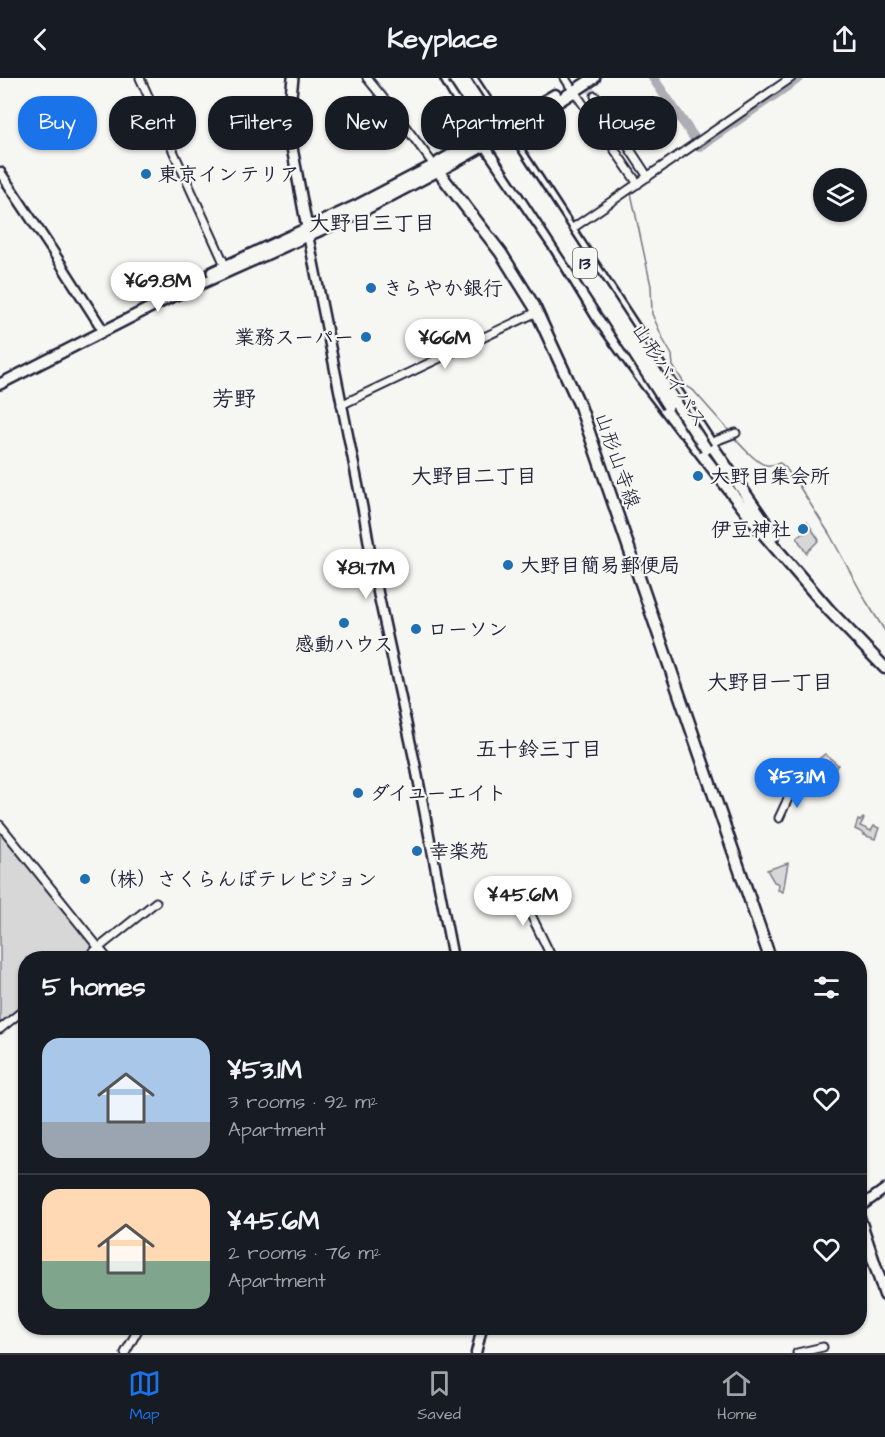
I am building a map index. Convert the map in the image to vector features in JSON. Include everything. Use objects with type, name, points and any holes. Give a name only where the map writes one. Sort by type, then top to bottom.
[{"type":"main road","points":[[293,78],[289,113],[290,137],[308,232]]},
{"type":"main road","points":[[446,78],[456,96]]},
{"type":"main road","name":"山形バイパス","points":[[454,78],[614,322],[683,432],[761,531],[829,610],[885,668]]},
{"type":"main road","name":"山形バイパス","points":[[462,78],[708,446],[774,536],[832,605],[885,658]]},
{"type":"main road","points":[[471,78],[483,96]]},
{"type":"main road","points":[[554,96],[584,78]]},
{"type":"main road","points":[[570,85],[594,78]]},
{"type":"main road","points":[[0,377],[225,265],[357,214],[469,150]]},
{"type":"main road","points":[[488,150],[557,250],[599,319],[683,432]]},
{"type":"main road","points":[[519,150],[708,446]]},
{"type":"main road","name":"山形山寺線","points":[[436,168],[501,253],[537,312],[580,406],[768,951]]},
{"type":"main road","points":[[0,384],[167,299],[308,232]]},
{"type":"main road","points":[[867,1241],[885,1295]]},
{"type":"street","points":[[140,78],[225,265]]},
{"type":"street","points":[[367,78],[436,168]]},
{"type":"street","points":[[570,230],[791,78]]},
{"type":"street","points":[[570,85],[638,184]]},
{"type":"street","points":[[630,150],[648,177]]},
{"type":"street","points":[[0,172],[100,327]]},
{"type":"street","points":[[308,232],[376,585],[415,763],[452,951]]},
{"type":"street","points":[[341,405],[537,312]]},
{"type":"street","points":[[708,446],[733,435]]},
{"type":"street","points":[[779,818],[792,790]]},
{"type":"street","points":[[0,825],[101,951]]},
{"type":"street","points":[[516,884],[549,951]]},
{"type":"street","points":[[95,951],[156,902]]},
{"type":"street","points":[[0,1029],[18,1014]]},
{"type":"street","points":[[867,1202],[885,1190]]},
{"type":"street","points":[[125,1353],[135,1335]]},
{"type":"street","points":[[476,1353],[480,1335]]},
{"type":"street","points":[[797,1353],[823,1347]]},
{"type":"shaded area","points":[[807,522],[819,540],[806,553],[797,538],[808,532]]},
{"type":"shaded area","points":[[825,754],[838,765],[833,772],[815,762]]},
{"type":"shaded area","points":[[863,818],[860,826],[871,831],[874,826],[879,828],[875,839],[855,829],[858,820]]},
{"type":"shaded area","points":[[0,825],[99,948],[95,951],[18,951],[18,1014],[0,1029]]},
{"type":"shaded area","points":[[788,863],[783,892],[778,890],[779,884],[774,882],[767,870]]},
{"type":"waterway","points":[[653,78],[695,139]]},
{"type":"waterway","points":[[700,146],[799,78]]},
{"type":"waterway","points":[[656,175],[700,146]]},
{"type":"waterway","points":[[648,181],[631,193],[651,286],[652,314],[672,355],[673,366],[686,386],[693,390],[731,433]]},
{"type":"waterway","points":[[734,437],[763,464],[780,463],[785,467],[830,535],[885,631]]},
{"type":"tunnel","points":[[582,78],[595,96]]},
{"type":"place","name":"東京インテリア","points":[[146,174]]},
{"type":"place","name":"きらやか銀行","points":[[371,288]]},
{"type":"place","name":"業務スーパー","points":[[366,337]]},
{"type":"place","name":"大野目集会所","points":[[698,476]]},
{"type":"place","name":"伊豆神社","points":[[803,529]]},
{"type":"place","name":"大野目簡易郵便局","points":[[508,565]]},
{"type":"place","name":"感動ハウス","points":[[344,623]]},
{"type":"place","name":"ローソン","points":[[416,629]]},
{"type":"place","name":"ダイユーエイト","points":[[358,793]]},
{"type":"place","name":"幸楽苑","points":[[417,851]]},
{"type":"place","name":"（株）さくらんぼテレビジョン","points":[[85,879]]},
{"type":"district","name":"大野目三丁目","points":[[372,223]]},
{"type":"district","name":"芳野","points":[[234,398]]},
{"type":"district","name":"大野目二丁目","points":[[474,476]]},
{"type":"district","name":"大野目一丁目","points":[[770,682]]},
{"type":"district","name":"五十鈴三丁目","points":[[539,749]]}]
